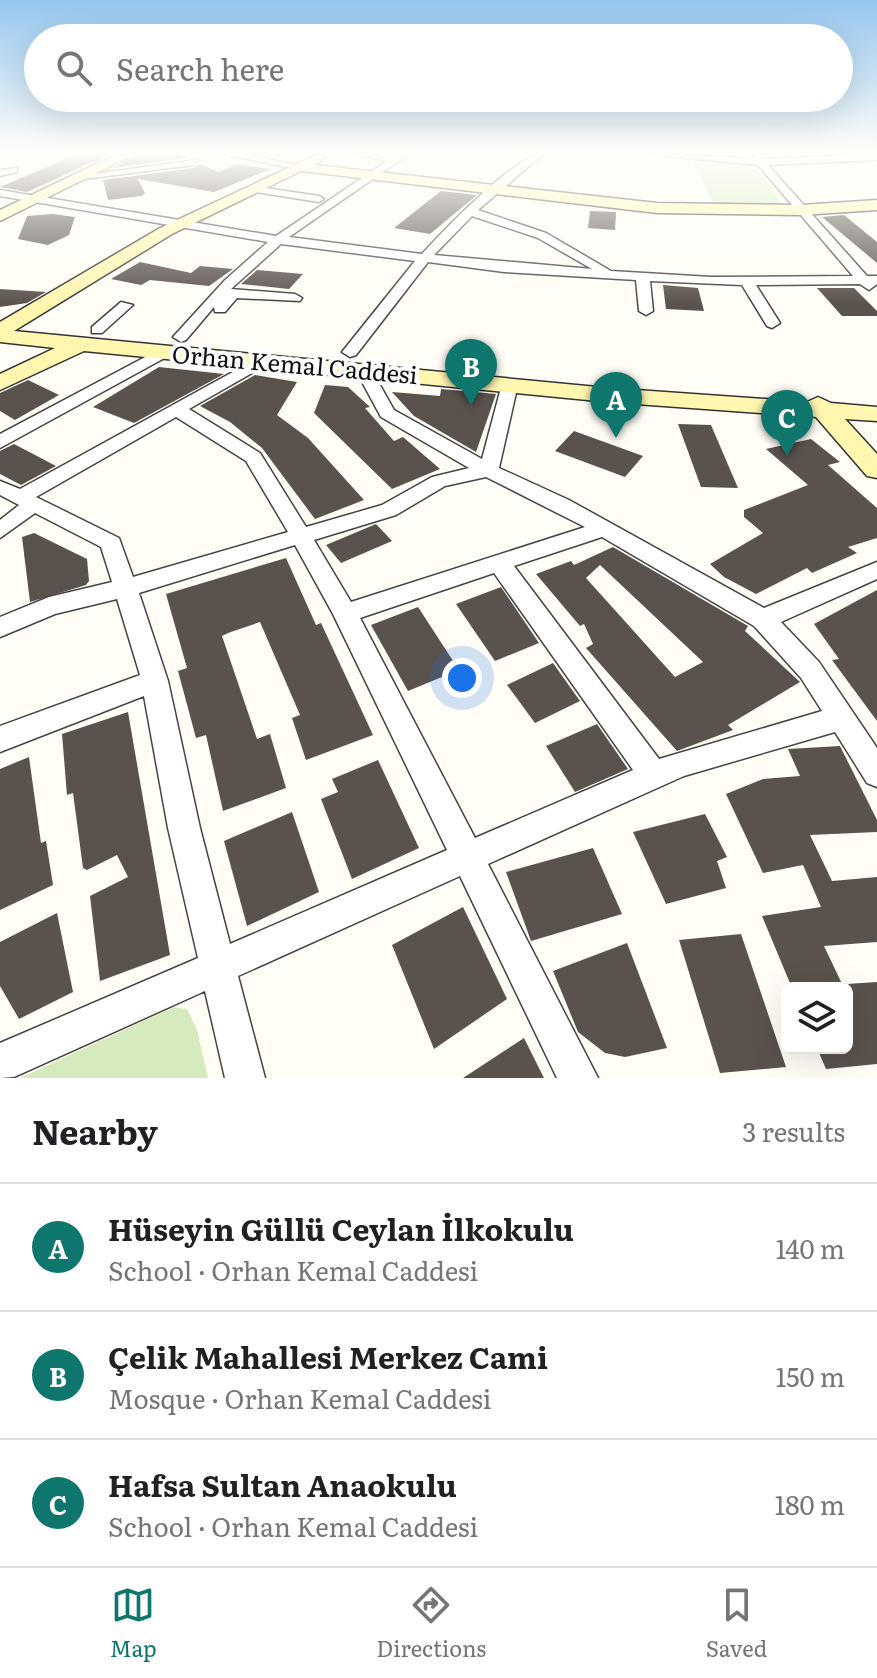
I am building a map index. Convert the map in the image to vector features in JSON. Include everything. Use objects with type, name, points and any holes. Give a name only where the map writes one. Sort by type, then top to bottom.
[{"type":"street","points":[[0,216],[25,204]]},
{"type":"street","points":[[65,204],[276,240],[504,268],[747,281],[871,280]]},
{"type":"street","points":[[4,328],[179,225],[222,204]]},
{"type":"street","points":[[181,343],[213,296],[276,240],[327,204]]},
{"type":"street","points":[[478,204],[383,303],[356,361],[387,413],[604,529],[763,619],[810,670],[877,773]]},
{"type":"street","points":[[621,204],[657,208],[801,210],[877,205]]},
{"type":"street","points":[[796,204],[871,280],[877,294]]},
{"type":"street","points":[[470,212],[504,219],[575,250],[608,275]]},
{"type":"street","points":[[643,277],[646,311]]},
{"type":"street","points":[[747,281],[772,323]]},
{"type":"street","points":[[0,442],[181,343],[233,293],[295,298]]},
{"type":"street","points":[[0,383],[88,337],[126,305]]},
{"type":"street","name":"Orhan Kemal Caddesi","points":[[4,328],[356,361],[655,384],[816,401],[877,414]]},
{"type":"street","name":"Orhan Kemal Caddesi","points":[[181,343],[262,361],[356,361],[510,384],[816,401],[877,396]]},
{"type":"street","points":[[0,531],[17,497],[262,361]]},
{"type":"street","points":[[489,470],[510,384]]},
{"type":"street","points":[[816,401],[877,470]]},
{"type":"street","points":[[176,409],[253,457],[301,536],[345,613],[578,1078]]},
{"type":"street","points":[[0,627],[49,606],[125,588],[389,510],[439,481],[489,470]]},
{"type":"street","points":[[17,497],[111,543],[155,681],[184,828],[245,1078]]},
{"type":"street","points":[[345,613],[604,529]]},
{"type":"street","points":[[499,563],[654,776]]},
{"type":"street","points":[[763,619],[877,570]]},
{"type":"street","points":[[0,739],[155,681]]},
{"type":"street","points":[[0,1063],[679,764],[841,718]]},
{"type":"green space","points":[[714,204],[782,205],[715,207]]},
{"type":"green space","points":[[174,1007],[187,1009],[197,1030],[208,1078],[20,1078]]},
{"type":"building","points":[[424,204],[466,204],[430,234],[394,228]]},
{"type":"building","points":[[590,211],[616,212],[615,230],[588,228]]},
{"type":"building","points":[[53,214],[75,217],[69,235],[48,245],[18,239],[27,216]]},
{"type":"building","points":[[844,215],[877,242],[877,263],[822,217]]},
{"type":"building","points":[[140,262],[191,273],[200,266],[233,269],[209,286],[150,280],[141,285],[111,279]]},
{"type":"building","points":[[257,270],[303,274],[289,289],[241,284]]},
{"type":"building","points":[[663,285],[698,288],[704,311],[666,309]]},
{"type":"building","points":[[817,288],[854,288],[877,311],[877,316],[842,316]]},
{"type":"building","points":[[0,289],[46,292],[27,303],[0,307]]},
{"type":"building","points":[[159,367],[224,374],[134,423],[93,407]]},
{"type":"building","points":[[255,375],[297,382],[277,415],[308,438],[364,500],[315,519],[262,448],[230,422],[200,406]]},
{"type":"building","points":[[28,380],[59,395],[15,420],[0,411],[0,393]]},
{"type":"building","points":[[325,385],[348,387],[370,407],[365,408],[394,441],[403,437],[440,469],[392,489],[314,413]]},
{"type":"building","points":[[441,389],[496,394],[476,452],[414,416],[392,392],[440,396]]},
{"type":"building","points":[[678,424],[711,425],[738,488],[701,487]]},
{"type":"building","points":[[574,431],[643,456],[625,477],[555,451]]},
{"type":"building","points":[[811,439],[840,462],[828,465],[877,508],[877,538],[848,547],[857,553],[812,573],[807,568],[756,594],[724,577],[710,564],[763,533],[744,517],[744,510],[808,485],[766,449]]},
{"type":"building","points":[[14,444],[56,466],[21,485],[0,474],[0,451]]},
{"type":"building","points":[[376,524],[392,541],[341,563],[326,545]]},
{"type":"building","points":[[34,533],[87,559],[89,581],[86,585],[30,602],[22,537]]},
{"type":"building","points":[[613,547],[748,626],[745,631],[800,682],[728,725],[733,730],[677,751],[586,648],[593,644],[584,624],[580,626],[536,574],[571,561],[574,565]],"holes":[[[600,565],[703,662],[675,677],[586,578]]]},
{"type":"building","points":[[286,558],[316,625],[321,623],[373,735],[306,760],[292,718],[300,715],[260,622],[222,636],[257,739],[270,734],[286,788],[223,811],[206,735],[196,738],[178,671],[187,668],[166,594]]},
{"type":"building","points":[[501,587],[539,643],[495,661],[456,604]]},
{"type":"building","points":[[877,590],[877,721],[832,660],[839,659],[814,624]]},
{"type":"building","points":[[418,607],[459,670],[408,691],[371,625]]},
{"type":"building","points":[[553,663],[580,701],[535,723],[507,685]]},
{"type":"building","points":[[128,712],[170,955],[100,981],[90,896],[128,877],[117,855],[87,870],[83,868],[73,793],[67,795],[62,734]]},
{"type":"building","points":[[597,724],[628,769],[575,792],[546,746]]},
{"type":"building","points":[[840,746],[877,820],[877,832],[810,835],[832,881],[877,877],[877,942],[824,946],[841,982],[790,982],[762,916],[821,907],[803,865],[763,873],[726,794],[763,779],[800,776],[788,749]]},
{"type":"building","points":[[29,757],[41,843],[46,841],[53,885],[0,910],[0,769]]},
{"type":"building","points":[[378,760],[419,848],[352,879],[321,799],[338,792],[332,779]]},
{"type":"building","points":[[292,812],[319,892],[247,926],[224,841]]},
{"type":"building","points":[[705,814],[727,857],[717,861],[726,888],[666,904],[633,832]]},
{"type":"building","points":[[593,848],[622,914],[531,941],[506,872]]},
{"type":"building","points":[[463,907],[507,999],[434,1049],[392,945]]},
{"type":"building","points":[[57,913],[73,992],[19,1019],[0,986],[0,942]]},
{"type":"building","points":[[741,934],[786,1067],[720,1073],[679,940]]},
{"type":"building","points":[[627,943],[667,1048],[625,1057],[605,1053],[578,1032],[553,971]]},
{"type":"building","points":[[877,982],[877,1064],[826,1069],[820,1054],[853,1054],[853,984]]},
{"type":"building","points":[[524,1038],[544,1078],[463,1078]]},
{"type":"place","name":"Çelik Mahallesi Merkez Cami","points":[[471,405]]},
{"type":"place","name":"Hüseyin Güllü Ceylan İlkokulu","points":[[616,438]]},
{"type":"place","name":"Hafsa Sultan Anaokulu","points":[[787,456]]}]
